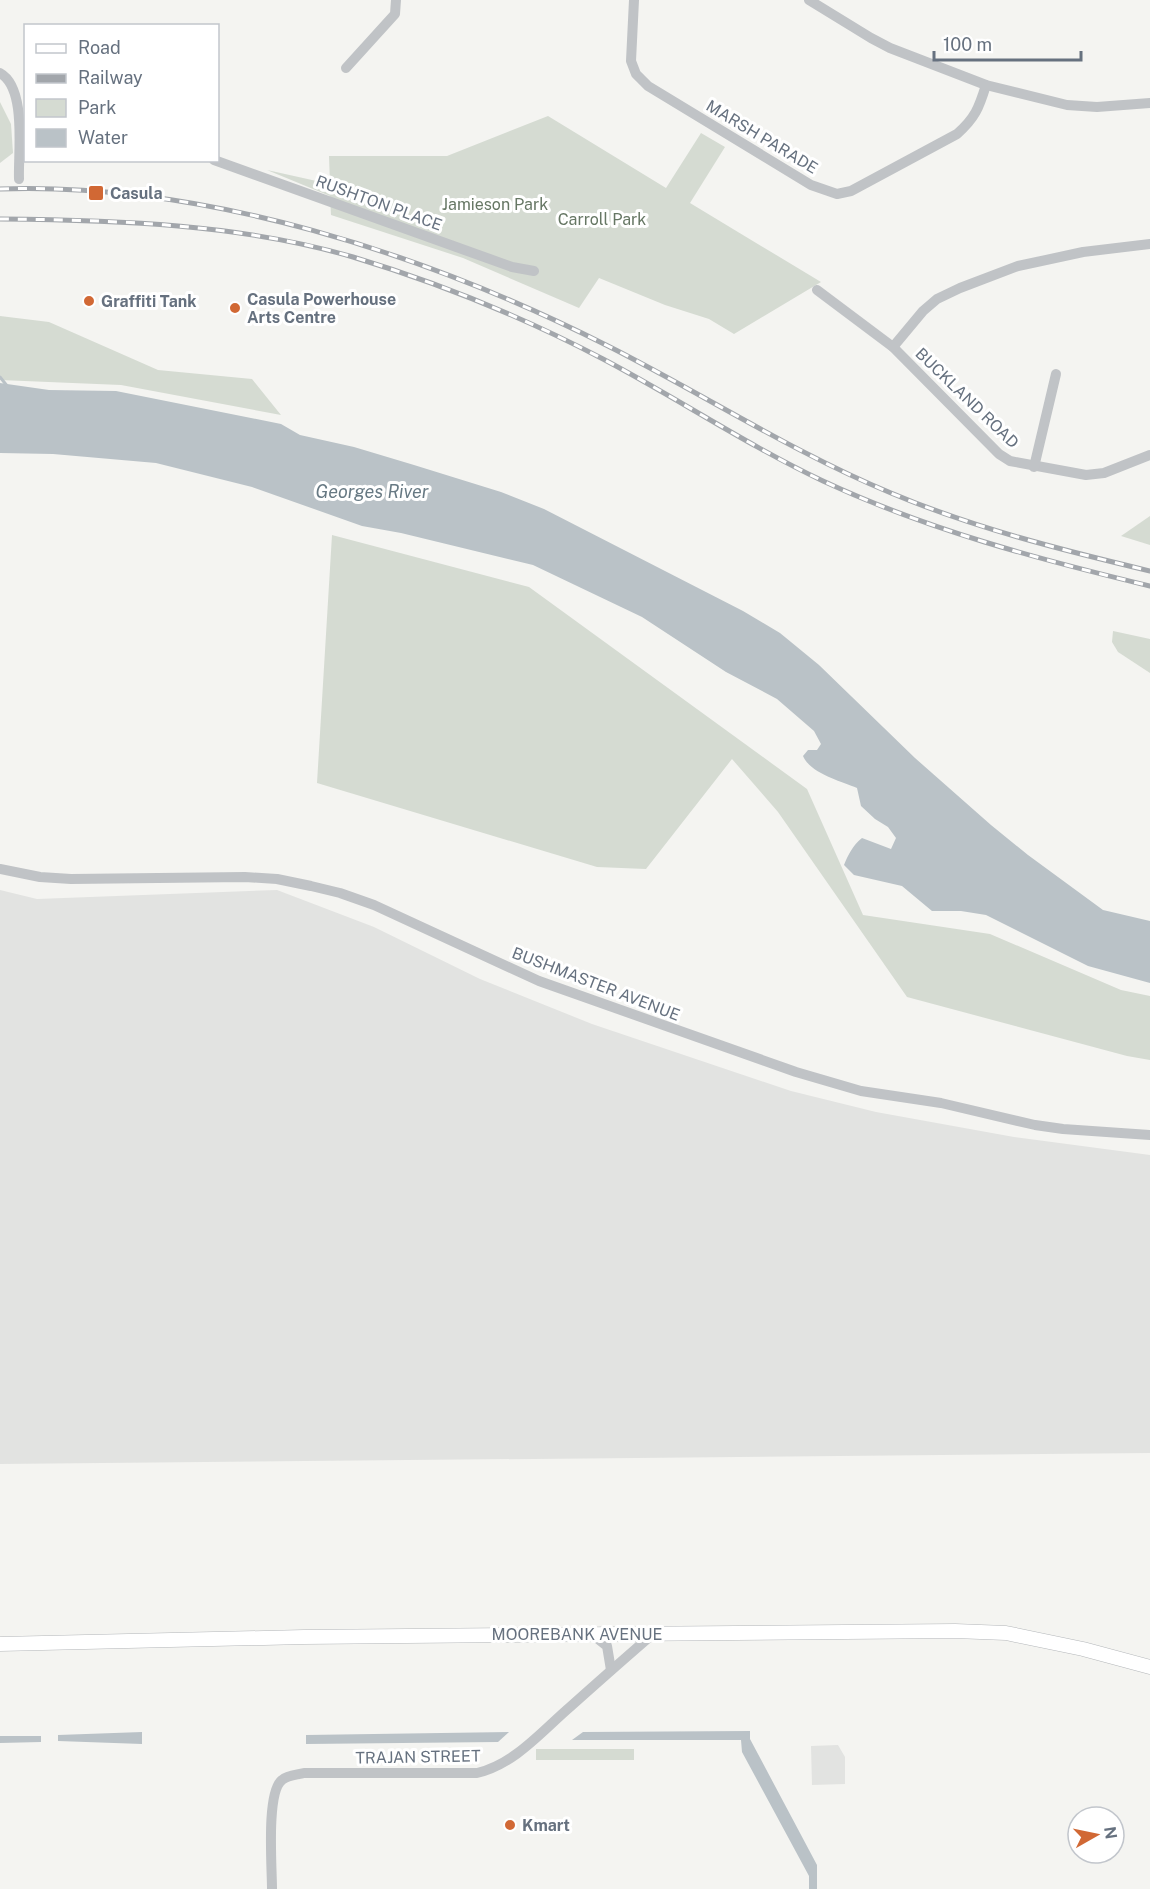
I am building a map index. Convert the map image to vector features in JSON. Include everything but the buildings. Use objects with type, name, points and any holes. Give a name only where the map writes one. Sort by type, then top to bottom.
[{"type":"main road","name":"MOOREBANK AVENUE","points":[[0,1644],[304,1637],[945,1631],[1006,1633],[1083,1649],[1150,1667]]},
{"type":"street","points":[[346,68],[394,14],[396,0]]},
{"type":"street","name":"MARSH PARADE","points":[[634,0],[632,61],[636,74],[648,86],[811,185],[837,194],[851,191],[957,134],[971,122],[978,110],[986,85]]},
{"type":"street","points":[[809,0],[890,48],[986,85],[1067,105],[1097,107],[1150,104]]},
{"type":"street","points":[[0,73],[13,85],[21,100],[19,179]]},
{"type":"street","name":"RUSHTON PLACE","points":[[219,162],[512,267],[534,272]]},
{"type":"street","points":[[893,347],[923,311],[938,299],[960,288],[1018,266],[1083,252],[1150,244]]},
{"type":"street","name":"BUCKLAND ROAD","points":[[817,290],[893,347],[999,454],[1010,461],[1086,476],[1104,473],[1150,455]]},
{"type":"street","points":[[1034,467],[1056,374]]},
{"type":"street","name":"BUSHMASTER AVENUE","points":[[0,869],[40,877],[71,879],[245,877],[277,879],[311,886],[374,905],[539,981],[796,1072],[861,1090],[941,1103],[1035,1125],[1150,1136]]},
{"type":"street","points":[[592,1634],[607,1646],[611,1670]]},
{"type":"street","name":"TRAJAN STREET","points":[[272,1889],[273,1801],[278,1785],[283,1779],[304,1773],[477,1773],[491,1769],[506,1762],[531,1742],[653,1634]]},
{"type":"shaded area","points":[[0,890],[37,899],[277,890],[374,927],[480,979],[592,1024],[791,1091],[876,1112],[1014,1137],[1150,1155],[1150,1453],[0,1464]]},
{"type":"shaded area","points":[[838,1745],[845,1757],[845,1784],[812,1785],[811,1746]]},
{"type":"green space","points":[[0,102],[11,124],[13,153],[0,163]]},
{"type":"green space","points":[[548,116],[666,188],[701,133],[725,147],[690,203],[821,282],[734,334],[709,319],[665,305],[599,278],[579,308],[463,258],[331,215],[330,196],[267,170],[330,184],[329,156],[447,156]]},
{"type":"green space","points":[[0,316],[49,322],[158,370],[252,379],[281,415],[121,385],[0,380]]},
{"type":"green space","points":[[1150,516],[1150,545],[1121,536]]},
{"type":"green space","points":[[332,535],[529,587],[807,789],[863,915],[990,934],[1121,990],[1150,996],[1150,1060],[1127,1056],[907,997],[778,812],[732,759],[646,869],[597,867],[317,783]]},
{"type":"green space","points":[[1113,631],[1150,639],[1150,673],[1118,652],[1112,642]]},
{"type":"green space","points":[[536,1749],[634,1749],[634,1760],[536,1760]]},
{"type":"water","name":"Georges River","points":[[0,383],[49,390],[116,391],[281,424],[300,435],[354,447],[414,465],[501,492],[544,509],[743,611],[780,633],[819,665],[915,758],[1028,855],[1103,910],[1150,921],[1150,983],[1088,966],[986,915],[961,911],[932,911],[902,886],[854,875],[844,865],[851,850],[862,838],[891,849],[896,838],[888,827],[861,806],[857,788],[819,772],[807,762],[803,756],[808,750],[817,750],[821,744],[814,731],[777,699],[726,672],[642,617],[533,565],[401,533],[362,526],[252,487],[156,463],[53,454],[0,453]]},
{"type":"water","points":[[750,1731],[750,1739],[817,1865],[817,1889],[809,1889],[809,1876],[742,1752],[741,1740],[572,1740],[583,1732]]},
{"type":"water","points":[[142,1732],[142,1744],[58,1741],[58,1735]]},
{"type":"water","points":[[509,1732],[498,1742],[306,1744],[306,1735]]},
{"type":"water","points":[[0,1736],[41,1736],[41,1742],[0,1743]]},
{"type":"waterway","points":[[0,377],[8,387]]},
{"type":"railway","points":[[0,189],[78,190],[156,198],[234,211],[313,230],[390,254],[465,282],[608,346],[818,459],[922,506],[986,528],[1150,571]]},
{"type":"railway","points":[[0,219],[133,223],[223,231],[310,246],[385,267],[480,302],[542,329],[631,374],[795,467],[863,498],[984,542],[1150,586]]},
{"type":"place","name":"Casula","points":[[96,193]]},
{"type":"place","name":"Graffiti Tank","points":[[89,301]]},
{"type":"place","name":"Casula Powerhouse Arts Centre","points":[[235,308]]},
{"type":"place","name":"Kmart","points":[[510,1825]]},
{"type":"park label","name":"Jamieson Park","points":[[495,204]]},
{"type":"park label","name":"Carroll Park","points":[[602,219]]}]
